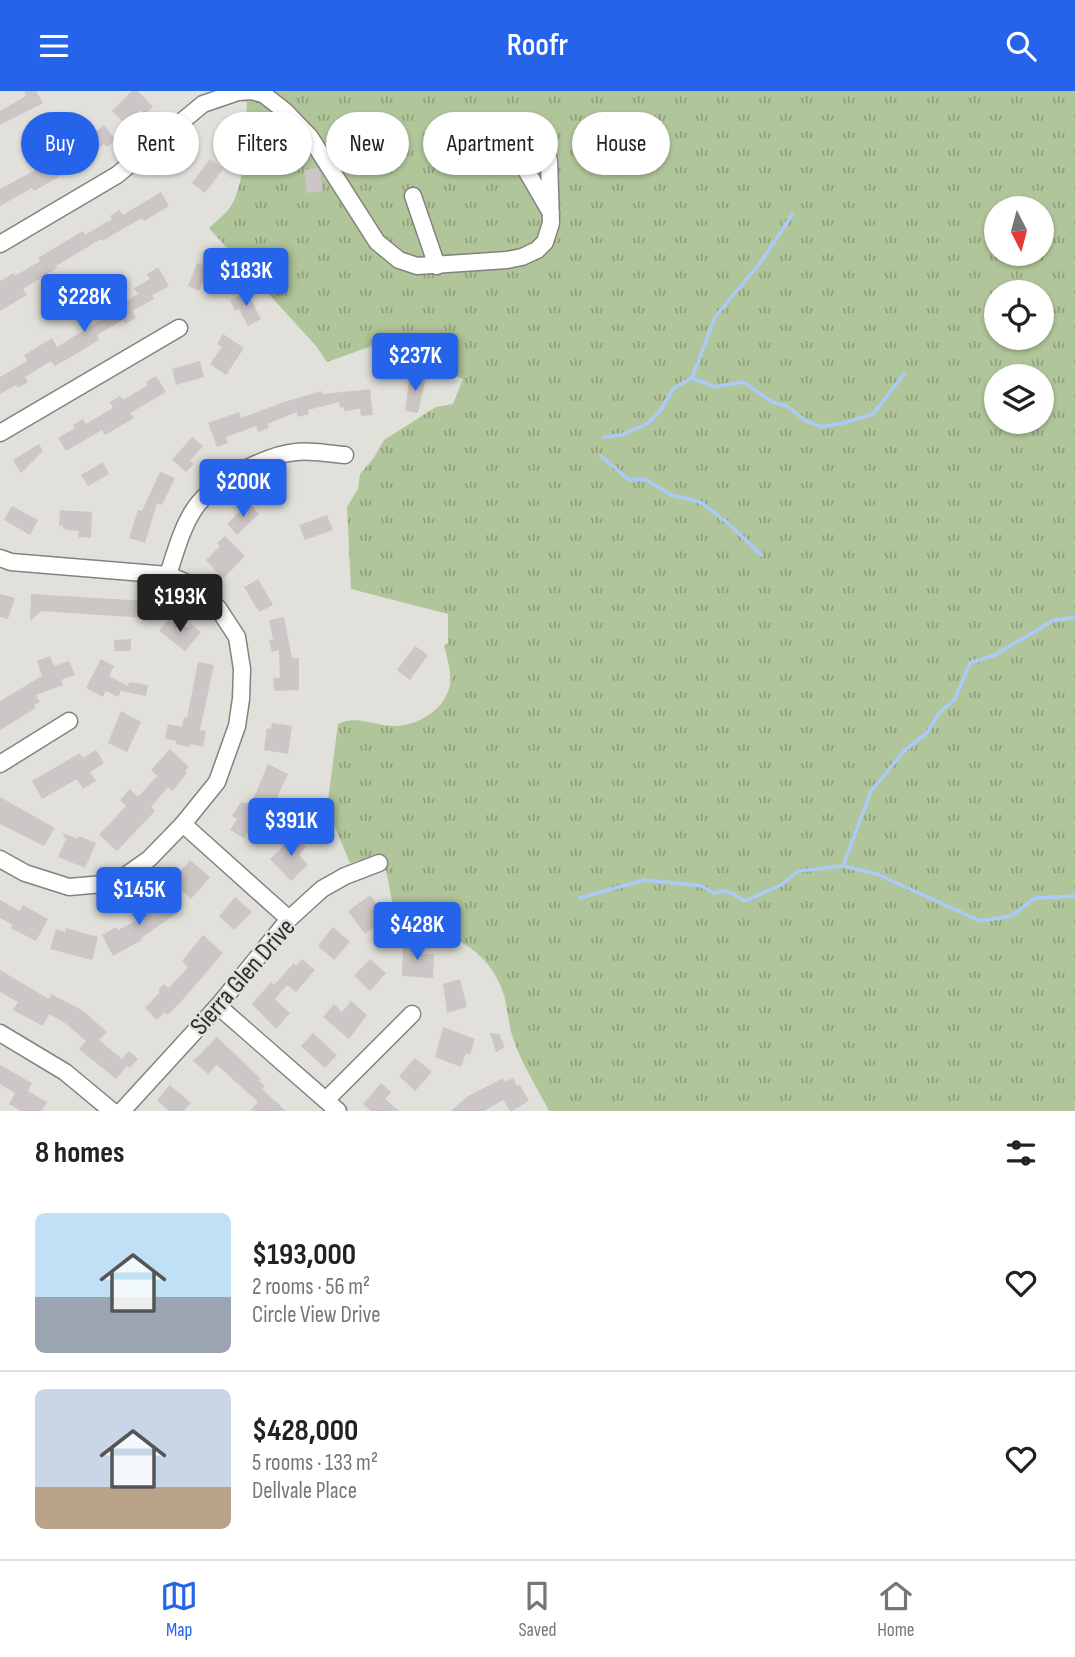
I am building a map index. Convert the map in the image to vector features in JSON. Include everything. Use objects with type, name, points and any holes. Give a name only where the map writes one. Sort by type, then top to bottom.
[{"type":"street","points":[[0,244],[117,175],[203,104],[238,92],[251,91],[267,96],[310,137],[359,218],[381,248],[408,263],[437,266],[507,260],[530,254],[541,246],[548,236],[551,213]]},
{"type":"street","points":[[412,196],[437,266]]},
{"type":"street","points":[[0,433],[179,328]]},
{"type":"street","points":[[168,575],[181,532],[199,501],[222,479],[295,451],[345,454]]},
{"type":"street","points":[[0,558],[11,562],[168,575],[192,585],[218,608],[237,637],[242,669],[241,699],[231,747],[218,782],[184,824],[149,859],[115,883],[69,887],[25,873],[0,859]]},
{"type":"street","points":[[0,764],[69,721]]},
{"type":"street","points":[[184,824],[289,919]]},
{"type":"street","name":"Sierra Glen Drive","points":[[122,1111],[218,1006],[289,919],[321,889],[379,863]]},
{"type":"street","points":[[218,1006],[332,1105],[412,1014]]},
{"type":"street","points":[[0,1033],[65,1072],[112,1111]]},
{"type":"green space","points":[[238,91],[1075,91],[1075,1111],[549,1111],[516,1047],[504,995],[488,964],[476,952],[448,936],[415,931],[398,933],[383,854],[350,863],[327,808],[338,724],[358,720],[392,726],[411,724],[428,715],[443,702],[450,684],[450,670],[444,646],[448,643],[448,614],[351,589],[347,507],[358,489],[360,474],[384,440],[436,407],[453,404],[463,379],[380,343],[327,362],[316,346],[209,228],[229,209],[241,175],[312,175],[312,112],[246,112],[247,102],[241,101]]},
{"type":"building","points":[[24,91],[36,91],[43,103],[0,125],[0,111],[26,96]]},
{"type":"building","points":[[132,91],[138,91],[153,107],[147,112],[112,111]]},
{"type":"building","points":[[104,125],[113,136],[113,142],[107,147],[104,144],[99,148],[99,129]]},
{"type":"building","points":[[210,159],[213,161],[213,175],[218,175],[205,193],[192,183]]},
{"type":"building","points":[[318,168],[323,191],[307,193],[305,175],[312,175],[312,169]]},
{"type":"building","points":[[26,175],[62,175],[0,206],[0,189]]},
{"type":"building","points":[[161,192],[169,206],[144,221],[142,218],[102,241],[101,239],[56,266],[57,268],[23,289],[27,295],[0,311],[0,281],[14,273],[15,276],[40,261],[38,258],[83,231],[85,235],[112,219],[110,216],[119,210],[123,215]]},
{"type":"building","points":[[197,263],[227,274],[222,288],[203,281],[199,291],[188,286]]},
{"type":"building","points":[[158,267],[169,286],[152,295],[154,299],[132,311],[136,318],[125,324],[123,320],[97,335],[99,340],[55,366],[51,361],[25,377],[28,382],[0,394],[0,377],[27,361],[24,355],[52,338],[57,347],[101,320],[99,317],[138,294],[134,288],[150,279],[147,274]]},
{"type":"building","points":[[247,292],[261,319],[248,326],[239,309],[235,311],[230,300]]},
{"type":"building","points":[[223,334],[244,348],[226,375],[210,364],[222,347],[217,344]]},
{"type":"building","points":[[200,361],[204,377],[176,385],[172,369]]},
{"type":"building","points":[[410,373],[426,376],[418,413],[405,411]]},
{"type":"building","points":[[156,376],[166,392],[130,413],[134,418],[105,435],[102,430],[66,451],[58,438],[75,428],[73,425],[83,419],[86,424],[113,408],[110,402],[120,396],[123,400],[148,385],[146,382]]},
{"type":"building","points":[[370,389],[373,415],[361,416],[360,409],[344,411],[339,402],[308,410],[309,414],[298,417],[297,412],[267,424],[269,428],[258,432],[256,426],[226,437],[228,443],[217,447],[208,423],[239,412],[241,418],[322,391],[323,394]]},
{"type":"building","points":[[192,437],[203,446],[190,461],[194,464],[186,472],[172,460]]},
{"type":"building","points":[[39,444],[43,451],[21,473],[13,460]]},
{"type":"building","points":[[103,462],[109,474],[88,486],[81,475]]},
{"type":"building","points":[[160,472],[175,478],[162,505],[157,503],[145,543],[129,538],[138,510],[142,511]]},
{"type":"building","points":[[249,503],[259,514],[237,535],[227,524]]},
{"type":"building","points":[[12,506],[38,520],[30,535],[4,520]]},
{"type":"building","points":[[60,510],[92,512],[91,538],[78,537],[79,531],[63,529],[63,526],[59,525]]},
{"type":"building","points":[[327,515],[333,530],[305,540],[299,525]]},
{"type":"building","points":[[225,536],[245,556],[223,579],[206,560],[220,546],[217,543]]},
{"type":"building","points":[[258,579],[273,605],[259,612],[244,587]]},
{"type":"building","points":[[0,594],[15,598],[8,619],[0,617]]},
{"type":"building","points":[[31,594],[147,601],[145,618],[41,611],[30,621]]},
{"type":"building","points":[[284,617],[292,658],[299,658],[299,690],[274,691],[273,678],[280,678],[279,650],[272,652],[269,640],[273,640],[269,620]]},
{"type":"building","points":[[169,619],[172,622],[175,619],[188,628],[191,624],[201,632],[185,651],[159,631]]},
{"type":"building","points":[[131,639],[131,651],[114,651],[114,640]]},
{"type":"building","points":[[415,646],[428,655],[410,680],[397,670]]},
{"type":"building","points":[[50,656],[54,666],[69,661],[75,675],[61,680],[63,685],[36,695],[40,702],[34,705],[36,708],[0,730],[0,701],[42,676],[37,661]]},
{"type":"building","points":[[101,659],[114,666],[109,676],[128,686],[129,682],[148,685],[146,696],[121,691],[118,697],[106,691],[103,697],[86,688]]},
{"type":"building","points":[[198,662],[214,665],[200,730],[206,731],[203,747],[190,744],[190,747],[165,739],[168,724],[182,727],[184,717],[187,718]]},
{"type":"building","points":[[121,711],[141,722],[127,752],[108,743]]},
{"type":"building","points":[[272,723],[292,726],[288,754],[264,750],[267,728],[271,729]]},
{"type":"building","points":[[170,749],[189,767],[185,771],[187,773],[172,791],[168,787],[151,807],[155,811],[117,851],[99,835],[126,806],[120,800],[130,789],[138,797],[157,776],[151,770]]},
{"type":"building","points":[[96,750],[104,763],[90,772],[96,781],[83,789],[77,779],[42,799],[32,781],[80,753],[83,758]]},
{"type":"building","points":[[268,764],[288,774],[262,830],[253,825],[244,838],[230,830],[237,819],[232,816],[241,802],[251,804]]},
{"type":"building","points":[[0,797],[55,828],[44,846],[0,824]]},
{"type":"building","points":[[62,833],[96,843],[85,868],[58,857],[66,839]]},
{"type":"building","points":[[295,835],[306,847],[299,855],[308,865],[291,881],[270,859]]},
{"type":"building","points":[[190,860],[210,877],[191,899],[172,881]]},
{"type":"building","points":[[370,895],[386,918],[365,934],[348,911]]},
{"type":"building","points":[[165,896],[177,913],[141,938],[142,940],[113,956],[102,935],[144,916],[142,912]]},
{"type":"building","points":[[235,897],[252,912],[234,930],[219,916]]},
{"type":"building","points":[[0,900],[20,911],[23,905],[48,919],[36,941],[11,928],[13,925],[0,918]]},
{"type":"building","points":[[333,927],[350,942],[334,960],[318,946]]},
{"type":"building","points":[[66,928],[98,937],[92,960],[50,949],[56,929],[65,932]]},
{"type":"building","points":[[203,935],[223,953],[179,1004],[157,1020],[145,1008],[164,984],[169,988],[188,967],[182,961]]},
{"type":"building","points":[[403,942],[420,942],[420,954],[434,954],[433,978],[402,976]]},
{"type":"building","points":[[302,959],[315,970],[296,992],[287,985],[275,999],[290,1013],[276,1029],[252,1004],[271,982],[274,985],[294,963],[296,966]]},
{"type":"building","points":[[370,959],[386,973],[370,991],[354,976]]},
{"type":"building","points":[[0,970],[49,999],[51,994],[82,1010],[107,1032],[99,1040],[122,1059],[129,1051],[138,1059],[130,1068],[127,1066],[116,1079],[79,1049],[86,1041],[65,1023],[49,1014],[43,1026],[13,1010],[18,1002],[0,992]]},
{"type":"building","points":[[460,979],[467,1007],[447,1013],[443,984]]},
{"type":"building","points":[[351,1001],[367,1015],[349,1039],[323,1017],[334,1004],[342,1012]]},
{"type":"building","points":[[443,1027],[475,1039],[470,1055],[466,1053],[461,1067],[435,1057]]},
{"type":"building","points":[[313,1033],[337,1055],[325,1068],[301,1046]]},
{"type":"building","points":[[490,1033],[499,1034],[505,1047],[496,1052]]},
{"type":"building","points":[[217,1037],[261,1079],[259,1081],[265,1086],[262,1089],[286,1111],[250,1111],[258,1102],[217,1065],[208,1074],[193,1061]]},
{"type":"building","points":[[415,1058],[432,1072],[415,1091],[399,1076]]},
{"type":"building","points":[[0,1065],[32,1083],[28,1091],[47,1102],[42,1111],[21,1111],[9,1104],[15,1093],[0,1084]]},
{"type":"building","points":[[503,1078],[505,1082],[513,1078],[529,1101],[512,1111],[503,1100],[484,1111],[451,1111],[468,1096]]},
{"type":"building","points":[[381,1083],[391,1092],[385,1099],[399,1111],[371,1111],[363,1104]]},
{"type":"building","points":[[170,1085],[191,1103],[183,1111],[169,1111],[157,1100]]},
{"type":"waterway","points":[[604,437],[621,435],[647,424],[660,411],[674,388],[692,378],[715,317],[760,263],[792,215]]},
{"type":"waterway","points":[[692,378],[715,387],[743,382],[772,402],[787,406],[806,421],[822,427],[873,414],[904,374]]},
{"type":"waterway","points":[[601,456],[629,480],[645,479],[671,495],[700,502],[728,523],[761,555]]},
{"type":"waterway","points":[[580,898],[644,880],[702,886],[713,893],[725,891],[745,901],[781,885],[798,871],[843,866],[871,791],[905,750],[928,732],[939,713],[955,699],[970,663],[995,655],[1052,621],[1075,617]]},
{"type":"waterway","points":[[843,866],[877,874],[980,921],[1011,916],[1035,898],[1075,896]]}]
